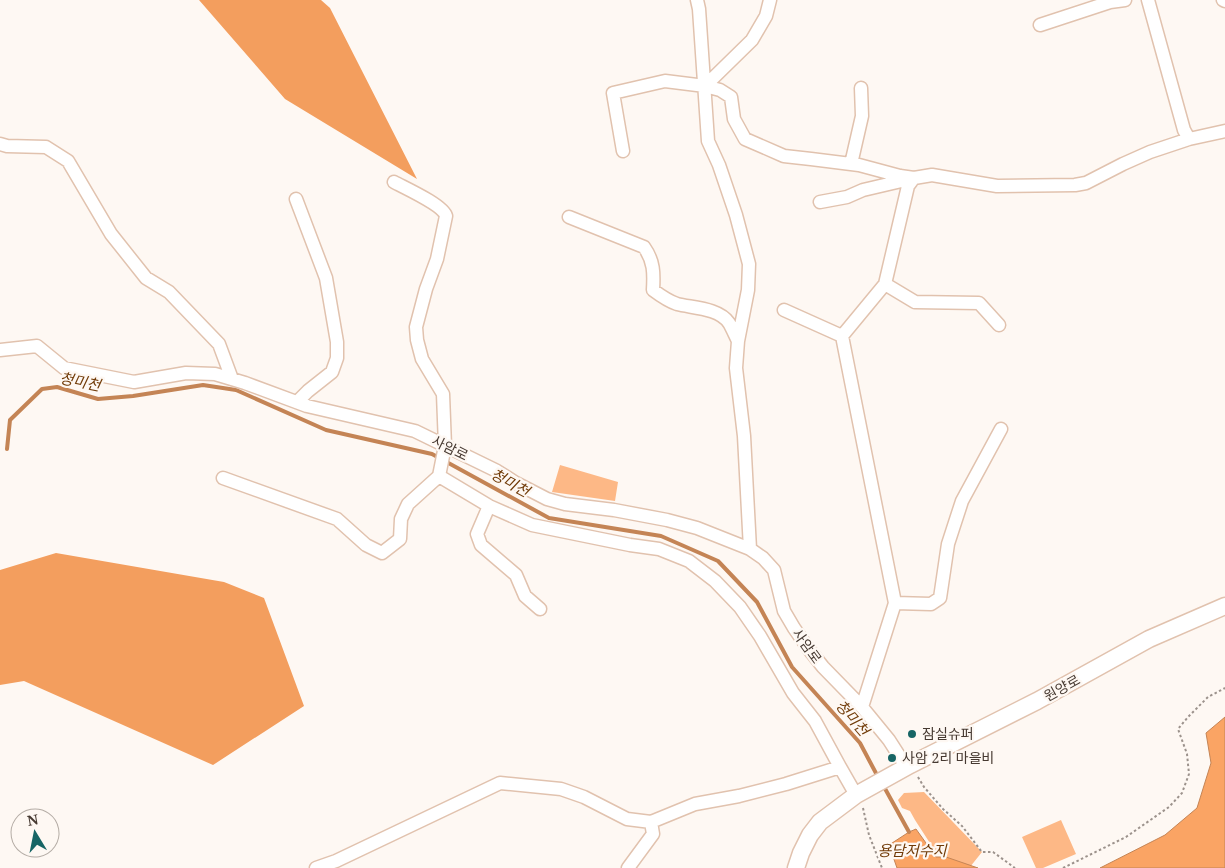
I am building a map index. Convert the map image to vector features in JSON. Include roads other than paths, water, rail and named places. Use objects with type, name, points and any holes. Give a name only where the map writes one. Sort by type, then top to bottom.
[{"type":"main road","name":"원양로","points":[[858,794],[1037,701],[1149,639],[1225,606]]},
{"type":"main road","points":[[796,868],[810,834],[820,822],[858,794]]},
{"type":"street","points":[[697,0],[708,141],[719,165],[736,215],[749,264],[748,290],[738,341],[736,368],[744,436],[750,549]]},
{"type":"street","points":[[704,86],[752,40],[766,16],[770,0]]},
{"type":"street","points":[[1040,25],[1110,2],[1125,0]]},
{"type":"street","points":[[1148,0],[1184,130],[1189,139]]},
{"type":"street","points":[[623,151],[613,93],[665,81],[720,90],[731,97],[734,119],[745,139],[784,156],[851,164],[914,178]]},
{"type":"street","points":[[851,164],[862,116],[862,88]]},
{"type":"street","points":[[820,202],[847,197],[863,190],[932,175],[997,186],[1075,185],[1086,183],[1150,152],[1189,139],[1225,131]]},
{"type":"street","points":[[0,144],[7,146],[46,147],[68,161],[111,234],[146,278],[169,292],[219,344],[232,379]]},
{"type":"street","points":[[842,336],[885,284],[908,186],[914,178]]},
{"type":"street","points":[[223,478],[338,519],[366,545],[382,553],[400,539],[401,518],[408,504],[439,476],[445,446],[442,394],[422,359],[416,327],[437,259],[446,213],[438,206],[394,182]]},
{"type":"street","points":[[296,199],[326,278],[337,342],[337,358],[332,372],[297,402]]},
{"type":"street","points":[[569,216],[644,247],[649,254],[654,270],[653,290],[664,299],[678,304],[715,312],[728,321],[738,341]]},
{"type":"street","points":[[885,284],[915,302],[979,303],[999,324]]},
{"type":"street","points":[[784,310],[842,336]]},
{"type":"street","points":[[842,336],[895,603],[862,707]]},
{"type":"street","name":"사암로","points":[[0,350],[37,346],[64,368],[134,382],[186,373],[215,374],[316,408],[416,431],[547,499],[566,504],[614,510],[667,520],[697,528],[750,549],[763,558],[774,570],[784,611],[799,635],[822,667],[862,707],[889,740],[905,768]]},
{"type":"street","points":[[895,603],[931,604],[940,598],[948,544],[962,501],[1001,429]]},
{"type":"street","points":[[439,476],[488,506],[532,525],[659,549],[689,561],[715,581],[740,607],[760,636],[793,693],[815,721],[840,767],[858,794]]},
{"type":"street","points":[[488,506],[477,534],[481,544],[516,575],[525,596],[540,609]]},
{"type":"street","points":[[316,868],[336,862],[500,783],[562,789],[584,797],[627,819],[651,822],[695,804],[786,784],[840,767]]},
{"type":"street","points":[[628,868],[653,834],[651,822]]},
{"type":"water","points":[[1225,717],[1225,868],[1100,868],[1165,835],[1197,808],[1211,763],[1206,733]]},
{"type":"water","name":"용담저수지","points":[[916,829],[936,857],[946,857],[978,868],[897,868],[889,845]]},
{"type":"waterway","name":"청미천","points":[[7,449],[10,420],[42,389],[57,387],[98,399],[133,396],[203,385],[236,390],[326,430],[432,454],[549,518],[661,536],[718,561],[757,602],[792,667],[860,743],[878,777]]},
{"type":"waterway","name":"청미천","points":[[883,785],[909,832]]},
{"type":"place","name":"잠실슈퍼","points":[[912,734]]},
{"type":"place","name":"사암 2리 마을비","points":[[892,758]]}]
